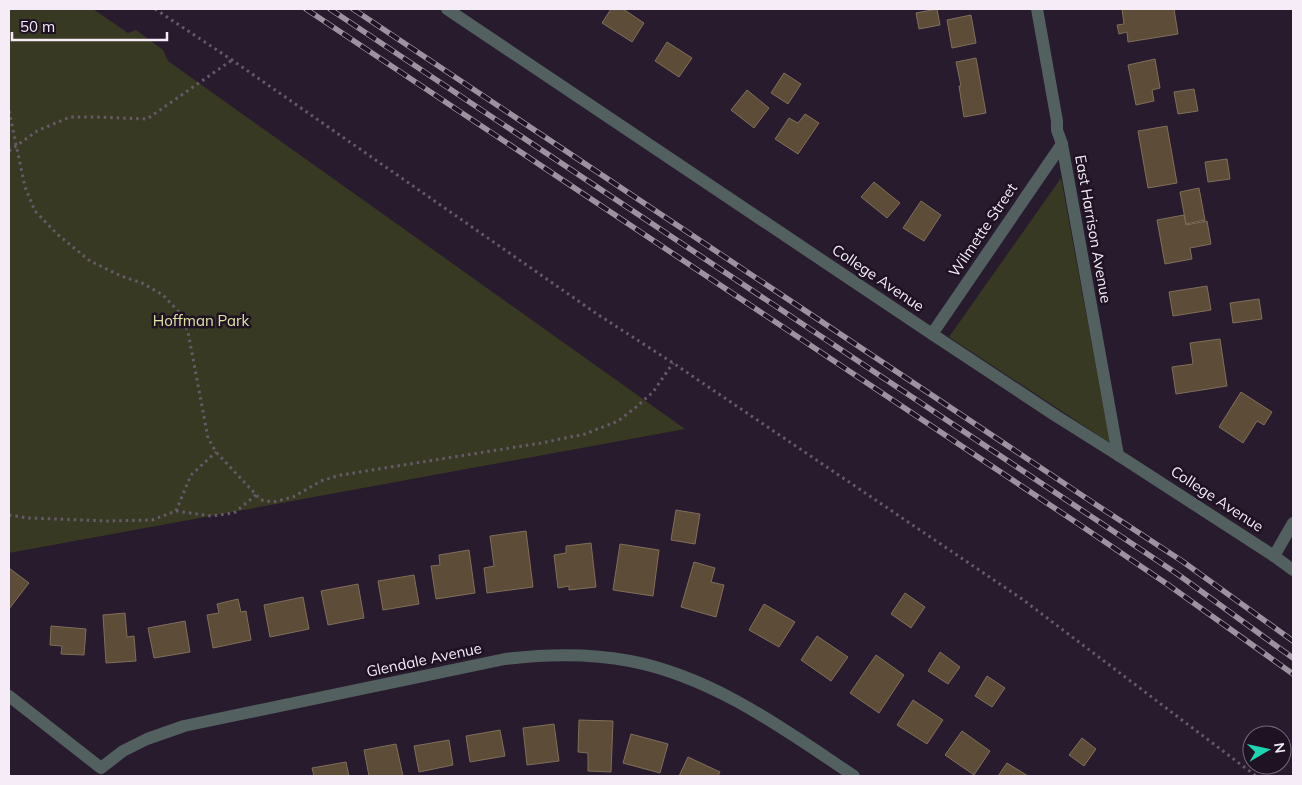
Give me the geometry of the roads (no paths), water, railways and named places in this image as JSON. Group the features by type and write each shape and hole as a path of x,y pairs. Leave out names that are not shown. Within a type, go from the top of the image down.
{"street":[{"name":"College Avenue","path":"447,9 932,334 1293,570"},
{"name":"East Harrison Avenue","path":"1036,9 1118,455"},
{"name":"Wilmette Street","path":"932,334 1062,144"},
{"path":"1274,556 1293,523"},
{"name":"Glendale Avenue","path":"9,696 99,772 123,751 147,739 184,726 505,659 563,654 597,656 630,661 662,669 721,693 762,716 854,776"}],"railway":[{"path":"306,9 1080,525 1167,584 1293,674"},
{"path":"330,9 1176,573 1293,658"},
{"path":"353,9 1182,561 1293,641"}],"park label":[{"name":"Hoffman Park","path":"201,321"}]}
